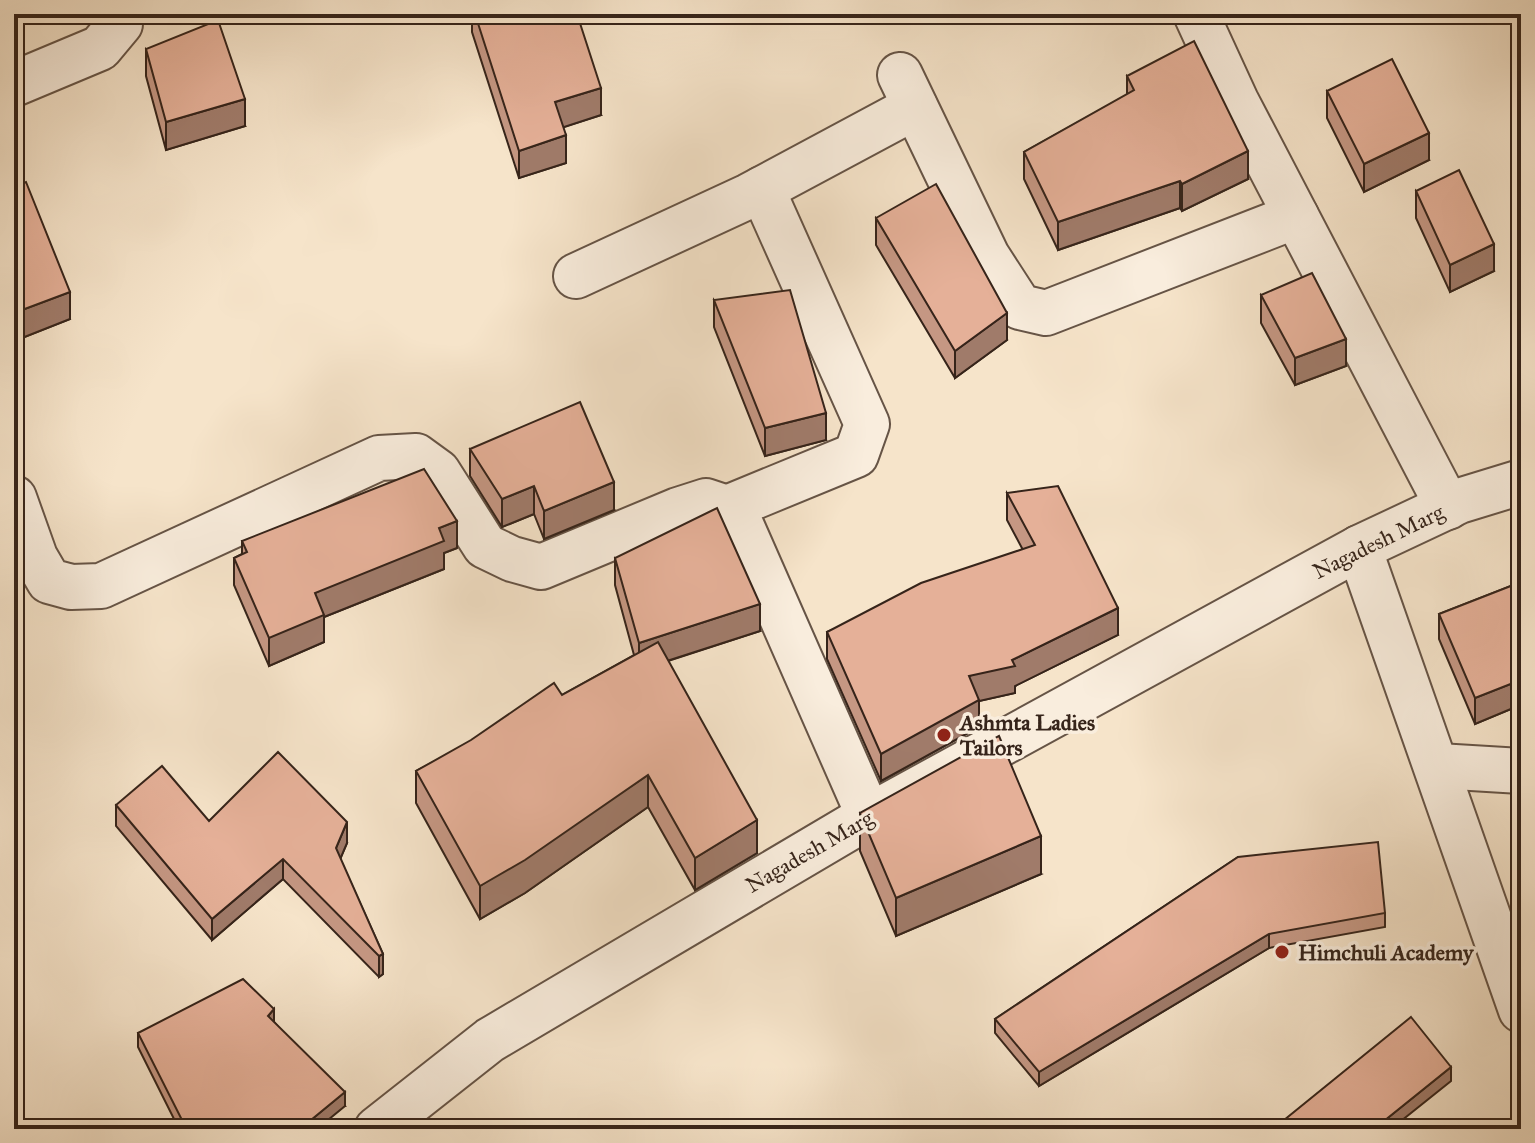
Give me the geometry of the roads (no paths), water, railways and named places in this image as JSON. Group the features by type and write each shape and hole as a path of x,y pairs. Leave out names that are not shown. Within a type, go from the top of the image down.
{"street":[{"path":"14,84 100,48 120,24 119,14"},
{"path":"1196,14 1236,101 1448,507"},
{"path":"576,276 762,189 908,91 987,256 1020,307 1046,313 1296,216"},
{"path":"727,508 856,455 867,424 762,189"},
{"path":"14,498 35,557 49,581 71,587 101,586 379,458 416,456 438,472 485,546 512,559 541,567 706,501 727,508 742,527 869,816"},
{"name":"Nagadesh Marg","path":"377,1129 490,1040 869,816 1359,548 1448,507 1521,482"},
{"path":"1359,548 1438,766 1521,1010"},
{"path":"1438,766 1521,771"}],"place":[{"name":"Ashmta Ladies Tailors","path":"944,735"},
{"name":"Himchuli Academy","path":"1282,952"}]}
